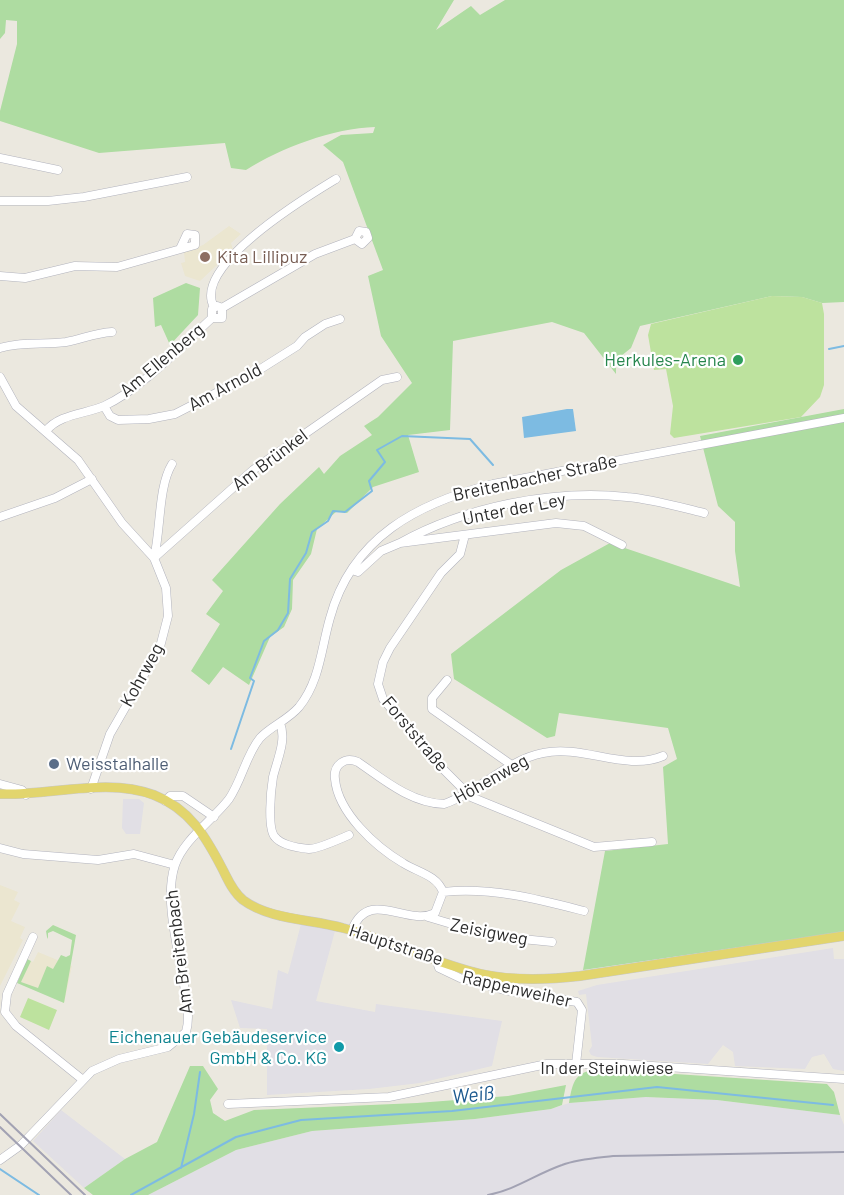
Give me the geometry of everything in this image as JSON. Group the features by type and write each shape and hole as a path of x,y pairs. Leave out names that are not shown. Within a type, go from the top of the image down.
{"main road":[{"name":"Hauptstraße","path":"0,794 26,795 91,789 124,789 146,793 165,801 202,830 229,883 243,900 268,912 352,930 480,973 510,979 548,980 844,936"}],"street":[{"path":"0,158 58,170"},
{"path":"0,201 48,201 84,197 187,177"},
{"name":"Am Ellenberg","path":"46,431 57,421 104,406 141,381 212,318 210,312 218,308 210,299 211,290 242,247 270,221 336,179"},
{"path":"218,308 315,254 355,239"},
{"path":"0,276 25,278 75,266 117,267 180,249"},
{"name":"Am Arnold","path":"104,406 110,416 118,420 148,419 175,414 251,375 297,346 305,337 325,324 340,319"},
{"path":"0,348 32,342 67,342 94,333 112,332"},
{"name":"Kohrweg","path":"0,377 2,390 16,406 78,460 122,523 154,558 166,588 169,606 166,630 151,666 110,734 91,789"},
{"name":"Am Brünkel","path":"154,558 253,470 382,380 397,377"},
{"name":"Breitenbacher Straße","path":"202,830 231,796 258,740 297,709 310,691 331,612 352,570 380,536 400,521 440,499 463,491 844,418"},
{"path":"154,558 161,527 165,476 172,464"},
{"path":"0,518 55,498 92,479"},
{"name":"Unter der Ley","path":"352,570 358,572 381,551 458,519 502,507 548,499 628,497 704,513"},
{"path":"400,543 536,524 574,524 593,529 622,545"},
{"name":"Forststraße","path":"465,535 460,554 441,573 390,648 383,662 378,684 383,699 466,793 594,847 652,842"},
{"path":"447,680 430,702 437,713 513,766"},
{"path":"280,723 283,732 273,778 271,811 272,833 275,838 283,843 311,849 349,835"},
{"name":"Höhenweg","path":"443,892 440,884 434,878 392,856 357,822 338,793 335,772 339,764 352,759 402,792 434,804 452,801 533,755 558,750 641,761 663,756"},
{"path":"0,784 22,790 26,795"},
{"path":"165,801 170,796 183,796 214,817"},
{"name":"Am Breitenbach","path":"0,1160 28,1138 83,1080 103,1065 168,1047 186,1032 188,1010 170,896 175,865 183,849 202,830"},
{"path":"0,848 23,854 98,860 134,854 175,865"},
{"path":"352,930 359,917 372,910 387,910 428,917 435,913 443,892 466,889 511,892 584,911"},
{"name":"Zeisigweg","path":"428,917 492,936 552,942"},
{"path":"33,936 7,994 5,1012 15,1026 83,1080"},
{"name":"Rappenweiher","path":"436,959 439,968 460,978 504,990 577,1002 582,1010 576,1064"},
{"name":"In der Steinwiese","path":"228,1104 389,1097 547,1064 623,1064 844,1079"}],"shaded area":[{"name":"Kita Lillipuz","path":"229,226 241,234 231,243 233,250 200,281 185,276 181,263 185,262 184,252 203,245"},
{"path":"123,799 139,799 144,803 140,834 126,834 122,828"},
{"path":"0,885 18,892 14,900 20,903 11,921 25,927 20,938 23,940 0,986"},
{"path":"301,924 335,931 316,1001 375,1012 376,1004 502,1021 492,1066 420,1083 369,1089 267,1095 267,1029 240,1028 231,1000 272,1009 278,970 288,974"},
{"path":"833,948 834,959 844,959 844,1071 833,1069 824,1054 812,1057 805,1069 735,1066 733,1052 723,1045 708,1064 597,1057 591,1055 589,1051 592,1046 586,994 579,995 578,991 597,985"},
{"path":"38,952 72,966 64,1003 21,982 27,967 31,961 33,962"},
{"path":"646,1097 717,1100 840,1115 844,1125 844,1195 148,1195 236,1150 312,1131 475,1119 551,1109 569,1103"},
{"path":"61,1110 125,1159 84,1188 33,1141"}],"green space":[{"path":"0,0 454,0 436,30 471,6 480,15 505,0 844,0 844,302 822,303 802,297 772,296 640,326 631,348 616,360 616,374 584,333 552,322 453,341 450,430 408,435 419,472 373,487 347,513 337,511 317,529 311,554 293,580 292,609 284,627 270,637 249,685 223,667 209,685 191,671 220,624 206,614 223,591 212,580 280,504 319,467 324,474 340,456 372,435 364,426 378,417 412,383 381,336 368,276 383,270 343,162 323,145 341,135 373,133 375,127 325,135 275,154 246,170 231,168 225,143 99,153 0,121 0,111 17,44 17,21 6,20 5,33 0,39"},
{"path":"186,283 200,288 198,315 170,345 161,325 155,327 153,298"},
{"name":"Herkules-Arena","path":"772,296 802,297 822,303 824,385 820,397 801,417 674,438 670,434 673,406 666,369 654,370 648,335 651,324"},
{"path":"844,409 844,932 583,970 605,851 668,844 663,767 677,759 668,728 559,713 555,736 547,738 454,679 451,654 561,570 610,543 740,587 735,551 735,522 718,506 700,436"},
{"path":"53,925 76,935 64,1003 17,983 27,959 31,961 21,982 38,988 47,966 53,969 61,955 66,957 70,955 72,940 53,931 48,933 48,939 46,931"},
{"path":"28,998 57,1010 49,1030 20,1017"},
{"path":"190,1066 203,1066 218,1089 210,1100 213,1113 225,1121 254,1110 417,1103 508,1096 566,1085 562,1105 551,1109 475,1119 312,1131 236,1150 148,1195 93,1195 84,1188 125,1159 157,1142"},
{"path":"599,1069 827,1084 834,1092 840,1115 717,1100 646,1097 569,1103 576,1079 585,1072"}],"water":[{"path":"573,409 576,431 524,438 522,417"}],"waterway":[{"path":"829,349 844,346"},
{"path":"231,749 254,681 250,678 264,641 278,630 288,613 290,579 306,553 312,532 328,521 333,511 345,512 372,491 369,481 385,462 377,450 402,436 470,439 493,465"},
{"path":"181,1168 194,1114 200,1072"},
{"name":"Weiß","path":"131,1195 236,1137 301,1120 452,1111 657,1087 833,1105"},
{"name":"Weiß","path":"0,1169 39,1195"}],"railway":[{"path":"0,1114 85,1195"},
{"path":"0,1127 71,1195"},
{"path":"488,1195 498,1193 562,1165 594,1158 844,1152"}],"place":[{"name":"Kita Lillipuz","path":"205,257"},
{"name":"Herkules-Arena","path":"738,360"},
{"name":"Weisstalhalle","path":"54,764"},
{"name":"Eichenauer Gebäudeservice GmbH & Co. KG","path":"339,1047"}]}
